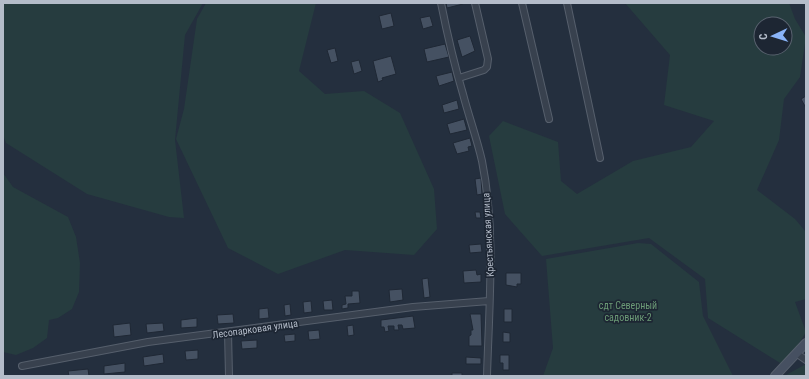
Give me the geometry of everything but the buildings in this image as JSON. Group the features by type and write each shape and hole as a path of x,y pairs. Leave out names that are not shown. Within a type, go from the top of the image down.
{"main road":[{"path":"775,376 806,343"}],"street":[{"name":"Крестьянская улица","path":"441,3 459,78 482,161 487,194 490,226 487,376"},
{"path":"459,78 484,70 487,67 488,59 475,3"},
{"path":"522,3 550,119"},
{"path":"567,3 600,158"},
{"name":"Лесопарковая улица","path":"22,366 148,342 414,307 489,301"},
{"path":"228,332 229,376"},
{"path":"796,353 806,360"}],"green space":[{"path":"4,3 203,3 185,35 175,140 184,218 169,217 87,194 6,143 3,135"},
{"path":"206,3 316,3 299,71 325,94 364,91 400,113 434,189 437,229 414,255 345,250 278,274 228,248 176,139 184,109 197,19"},
{"path":"625,3 789,3 795,19 806,37 800,77 784,99 779,140 757,190 795,219 806,232 806,299 795,302 806,332 785,366 708,318 705,279 649,238 542,256 505,214 489,136 503,121 558,142 561,181 577,194 633,161 691,147 714,121 664,105 670,55"},
{"path":"3,173 13,187 68,217 76,237 80,263 79,292 72,309 58,318 49,320 47,338 33,348 16,355 3,352"},
{"name":"сдт Северный садовник-2","path":"638,243 651,244 699,282 703,316 733,376 543,376 553,348 546,259"},
{"path":"806,364 806,376 785,376 786,375"}]}
